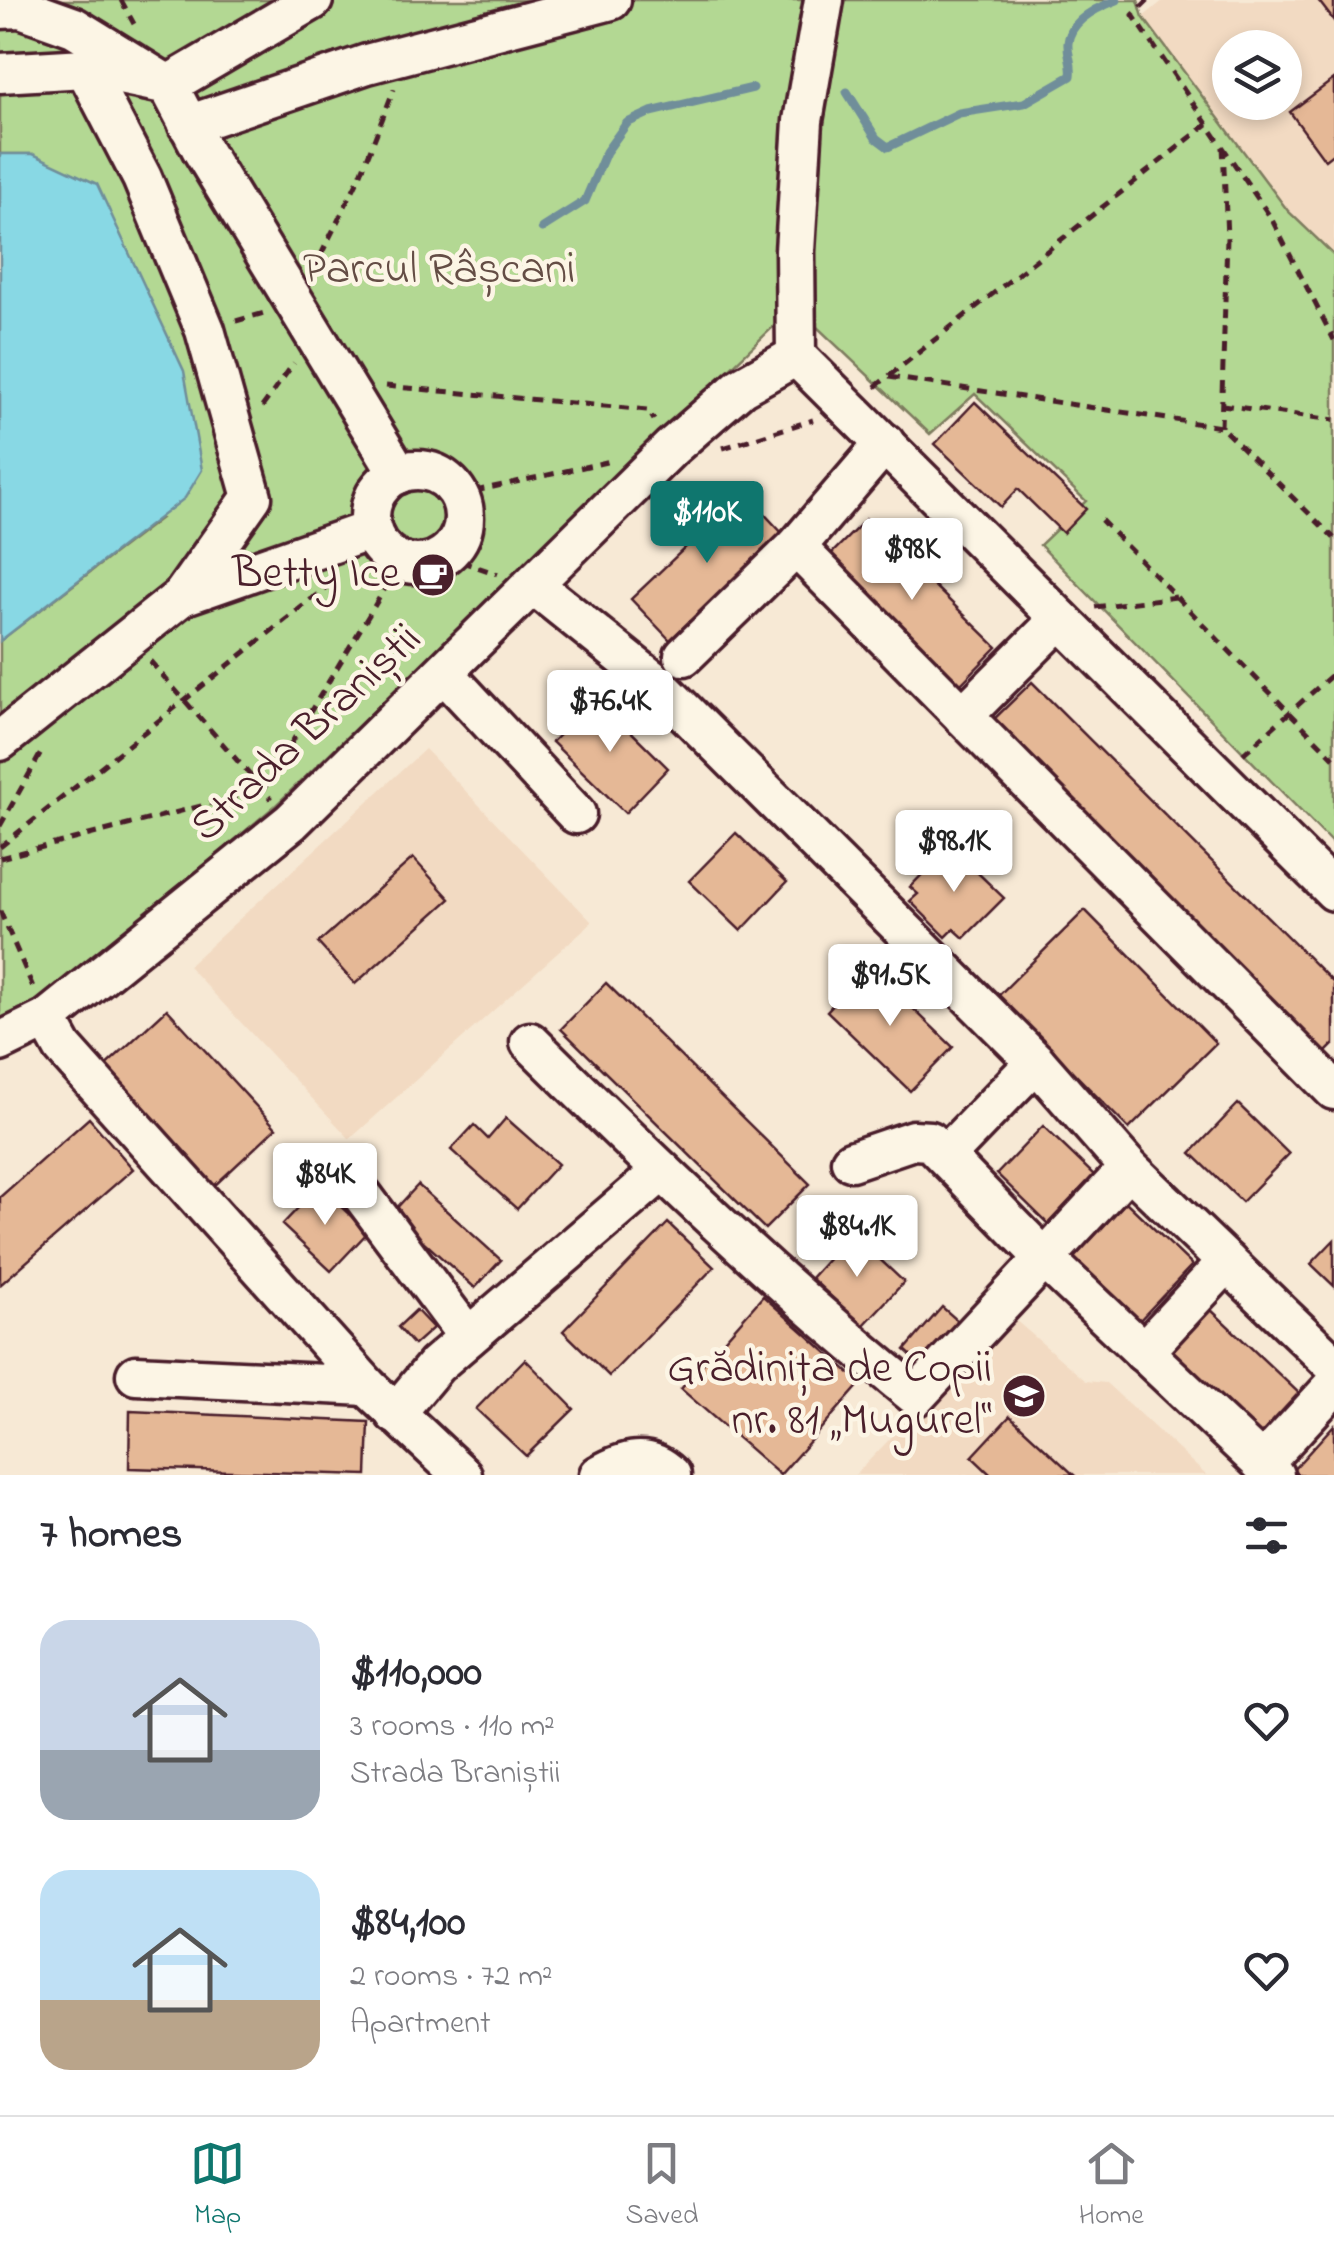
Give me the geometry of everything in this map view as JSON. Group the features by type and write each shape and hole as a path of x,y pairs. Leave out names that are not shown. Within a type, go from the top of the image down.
{"street":[{"path":"0,73 86,68 168,85 313,0"},
{"path":"188,125 410,53 611,0"},
{"path":"824,0 803,121 795,251 796,356 1070,614 1334,891"},
{"path":"0,9 20,8 74,27 168,85 188,125 399,474"},
{"path":"0,740 182,596 252,497 204,330 142,178 86,68"},
{"name":"Strada Braniștii","path":"0,1042 47,1019 291,822 671,448 741,387 796,356"},
{"path":"684,656 796,547 885,443"},
{"path":"182,596 385,547 431,562 444,556 460,534 464,520 458,494 450,484 426,471 399,474 378,490 372,503 385,547"},
{"path":"796,547 1334,1090"},
{"path":"535,586 656,683 1036,1062 1129,1168 1334,1365"},
{"path":"963,716 1070,614"},
{"path":"444,673 576,814"},
{"path":"47,1019 63,1048 395,1414 429,1460 462,1475"},
{"path":"530,1042 662,1172 828,1324 916,1396 1129,1168"},
{"path":"946,1155 1036,1062"},
{"path":"851,1161 913,1140 930,1141 1044,1258 1268,1469 1334,1386"},
{"path":"395,1414 424,1378 468,1338 662,1172"},
{"path":"362,1195 468,1338"},
{"path":"1144,1352 1227,1262"},
{"path":"136,1375 367,1386"},
{"path":"599,1475 644,1459 656,1461 671,1475"}],"path":[{"path":"1148,0 1134,15 1272,218 1334,340"},
{"path":"236,441 306,320 410,53"},
{"path":"1210,122 889,377 1221,427 1334,538"},
{"path":"1221,427 1226,238 1223,142"},
{"path":"204,330 306,320"},
{"path":"344,382 648,410 671,448 699,455 848,406"},
{"path":"1222,405 1334,420"},
{"path":"458,494 613,460"},
{"path":"1101,520 1334,758"},
{"path":"0,847 348,570 385,547"},
{"path":"0,858 264,790 385,547"},
{"path":"444,556 535,586"},
{"path":"1070,614 1176,597"},
{"path":"129,638 276,805"},
{"path":"1234,762 1334,673"},
{"path":"0,911 47,1019"}],"shaded area":[{"path":"1164,0 1334,0 1334,255 1288,211 1220,120 1302,120 1302,30 1212,30 1212,109 1143,17"},
{"path":"425,749 592,922 350,1139 188,966"},
{"name":"Grădinița de Copii nr. 81 „Mugurel“","path":"1014,1319 1086,1381 1106,1383 1206,1475 855,1475 1001,1324"}],"green space":[{"name":"Parcul Râșcani","path":"0,0 1138,0 1143,17 1212,109 1212,120 1220,120 1288,211 1334,255 1334,845 1040,545 1086,501 975,394 930,434 815,325 774,326 276,805 52,994 0,1024 0,641 161,518 33,154 0,154"}],"water":[{"path":"0,154 33,154 97,184 184,371 202,470 185,498 0,641"}],"building":[{"path":"1318,0 1334,0 1334,21"},
{"path":"1334,79 1334,153 1325,160 1296,120 1302,120 1302,103"},
{"path":"975,402 1086,509 1063,533 1018,489 1001,507 935,444"},
{"path":"744,492 783,534 670,640 631,599"},
{"path":"866,519 997,647 958,687 827,558"},
{"path":"1032,682 1334,983 1334,1044 1324,1054 991,722"},
{"path":"596,697 668,768 625,813 552,742"},
{"path":"736,833 787,882 741,931 689,881"},
{"path":"950,846 1004,898 964,938 954,929 946,937 910,901 918,894 910,887"},
{"path":"413,858 450,899 355,984 318,943"},
{"path":"1085,910 1216,1043 1129,1129 998,996"},
{"path":"869,966 953,1047 910,1091 827,1011"},
{"path":"606,983 810,1184 765,1229 561,1029"},
{"path":"167,1009 276,1128 211,1189 102,1069"},
{"path":"1238,1104 1289,1154 1242,1202 1191,1153"},
{"path":"89,1118 133,1169 0,1285 0,1197"},
{"path":"506,1118 558,1164 517,1209 451,1150 474,1125 488,1139"},
{"path":"1043,1126 1094,1175 1048,1224 997,1174"},
{"path":"418,1185 501,1260 475,1288 392,1213"},
{"path":"319,1186 368,1232 331,1271 282,1225"},
{"path":"1126,1202 1192,1265 1137,1323 1071,1261"},
{"path":"668,1223 714,1267 609,1376 563,1331"},
{"path":"852,1233 904,1282 863,1326 811,1278"},
{"path":"1334,1240 1334,1286 1311,1264"},
{"path":"763,1296 861,1383 780,1475 681,1389"},
{"path":"942,1307 965,1327 927,1370 905,1350"},
{"path":"1209,1308 1302,1396 1262,1437 1170,1349"},
{"path":"416,1310 433,1328 414,1345 398,1327"},
{"path":"525,1359 574,1409 526,1456 476,1409"},
{"path":"130,1411 369,1422 367,1475 129,1468"},
{"path":"1010,1416 1074,1475 991,1475 972,1457"},
{"path":"1334,1425 1334,1475 1298,1475 1293,1470"}],"waterway":[{"path":"847,92 876,138 888,147 959,113 1024,103 1071,76 1068,43 1074,28 1094,11 1117,0"},
{"path":"542,228 585,201 606,152 627,123 651,112 753,88"}],"place":[{"name":"Betty Ice","path":"433,575"},
{"name":"Grădinița de Copii nr. 81 „Mugurel“","path":"1024,1396"}]}
